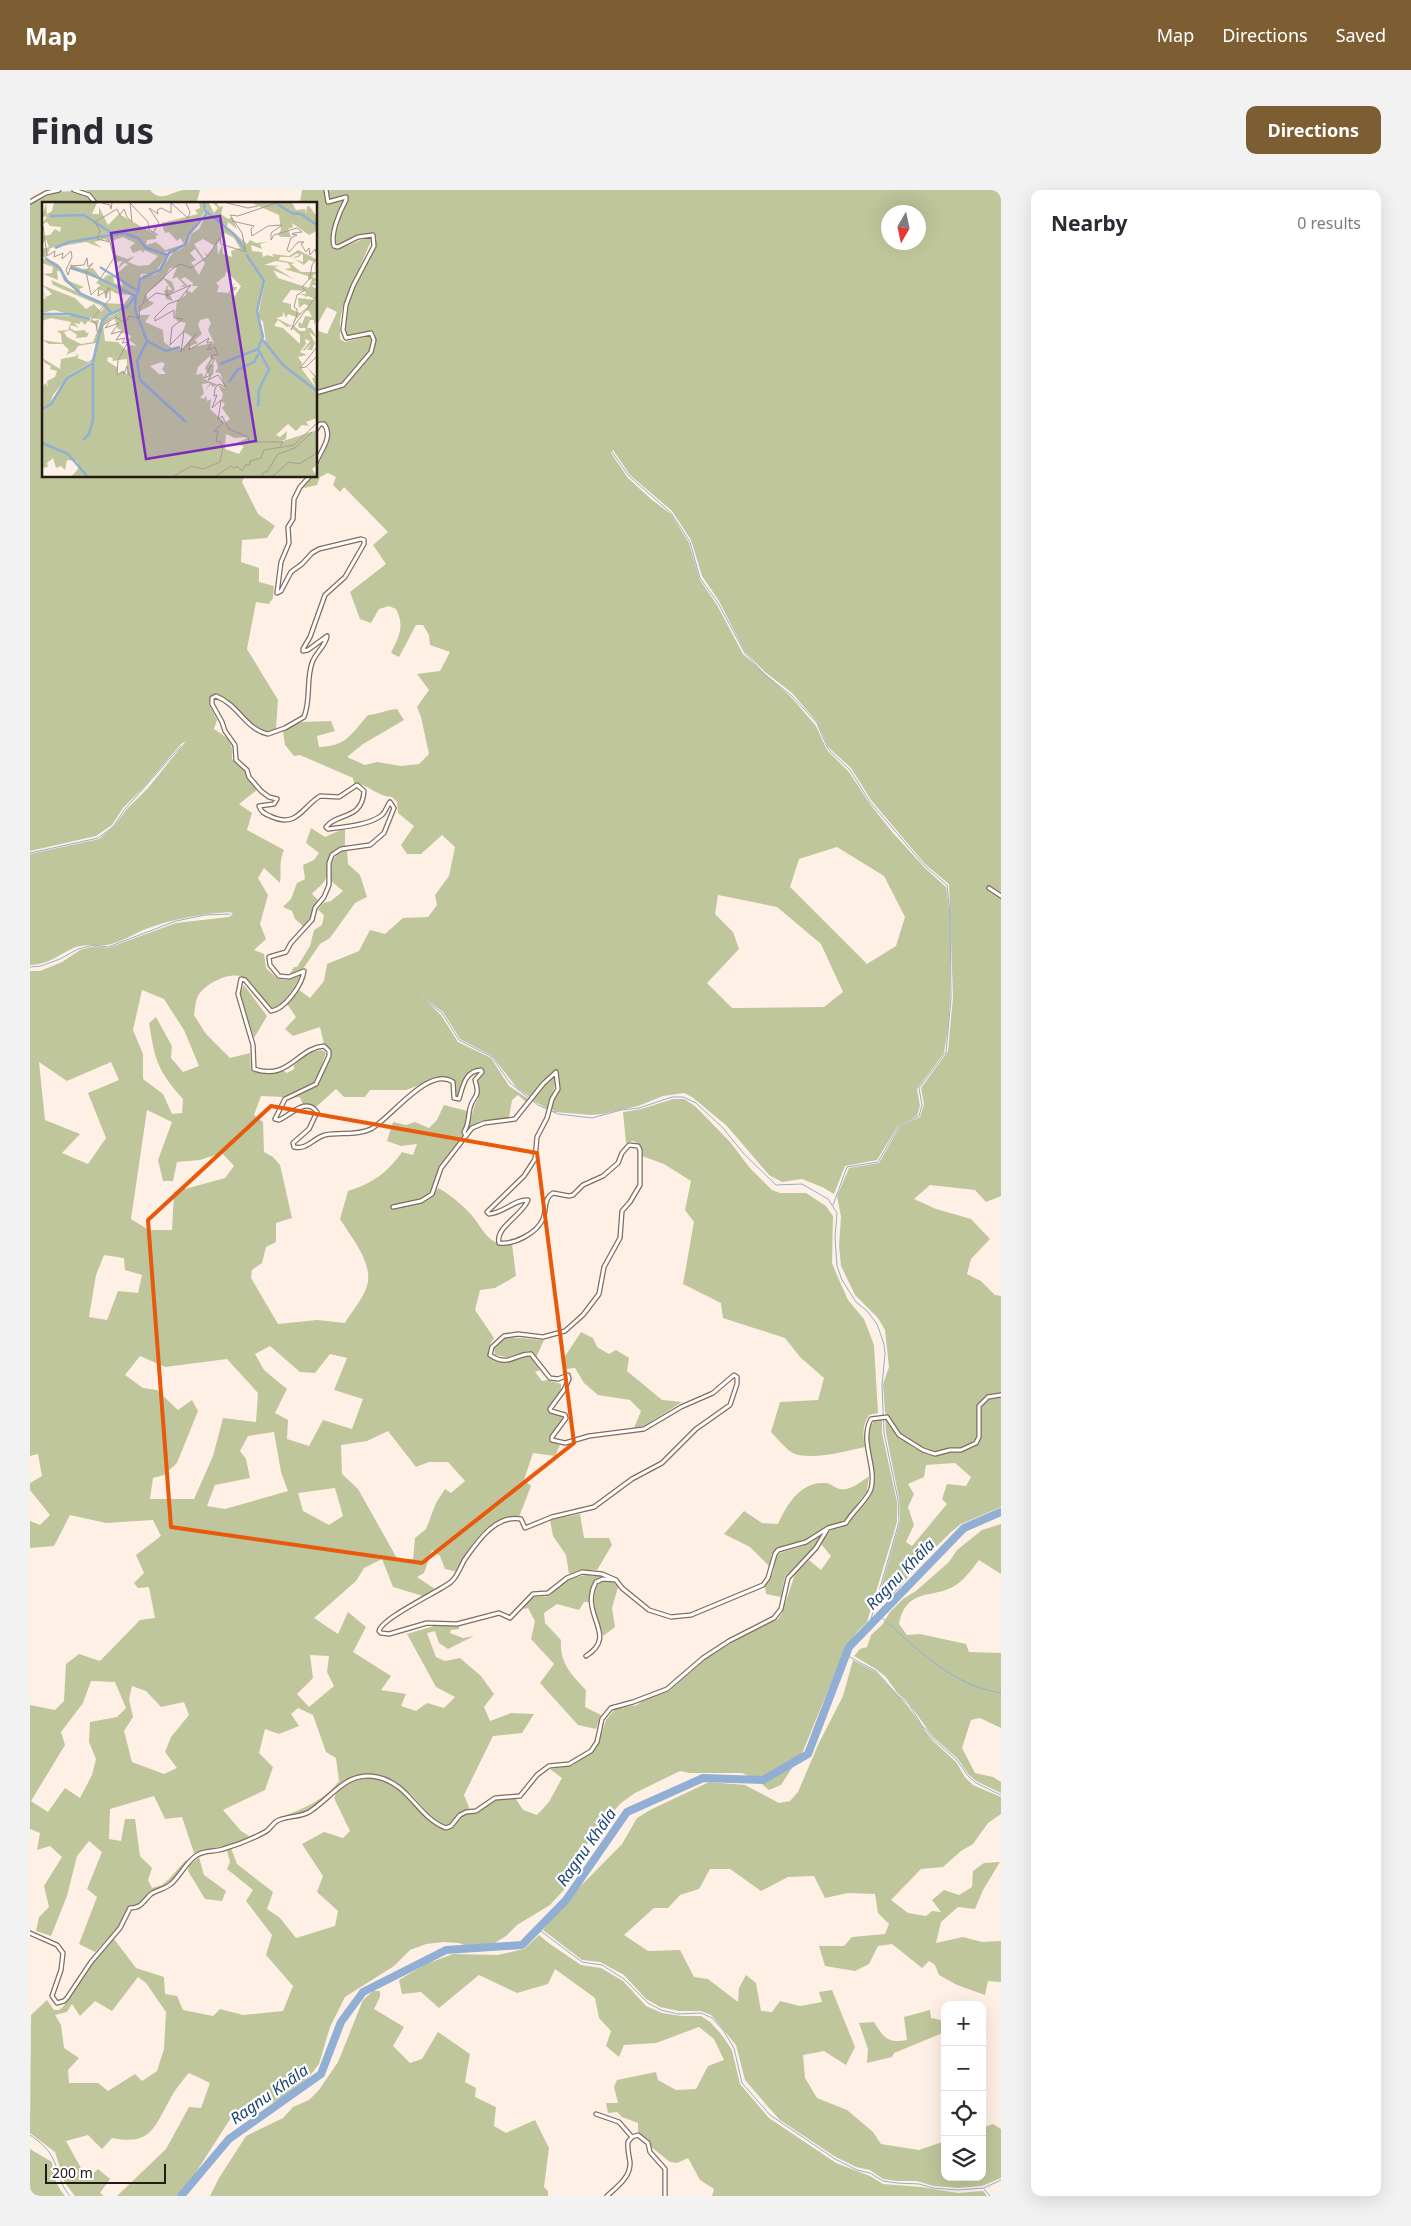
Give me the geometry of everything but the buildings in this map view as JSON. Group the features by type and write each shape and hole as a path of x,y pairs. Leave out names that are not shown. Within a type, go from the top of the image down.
{"street":[{"path":"30,202 46,193 59,190"},
{"path":"74,190 89,195 94,202"},
{"path":"318,392 343,385 371,352 374,340 371,333 346,338 343,330 350,293 371,251 374,240 373,235 366,235 338,247 334,246 334,235 346,197 328,202 326,190"},
{"path":"318,427 320,424 324,424 328,432 326,445 318,459"},
{"path":"308,478 300,487 294,499 293,519 288,527 289,543 281,562 277,593 281,591 291,572 319,549 361,539 364,544 345,577 325,595 310,637 303,649 303,651 308,650 327,636 326,641 312,661 306,712 299,721 268,734 251,726 234,706 224,699 216,696 212,698 212,704 225,731 235,745 236,760 247,770 249,777 261,791 277,800 274,804 259,806 265,814 280,820 292,819 301,815 320,796 340,797 357,786 364,791 357,809 348,816 328,823 326,827 328,829 374,820 385,812 390,802 394,808 384,833 370,845 341,849 332,855 329,863 327,891 321,903 315,908 312,920 291,943 286,952 269,957 270,965 279,976 290,977 304,971 297,987 286,1002 279,1008 270,1011 245,980 241,979 238,994 253,1046 254,1069 275,1070 289,1066 314,1047 324,1046 329,1051 329,1056 316,1084 285,1099 276,1115 275,1119 279,1120 297,1109 310,1106 315,1108 317,1112 309,1129 293,1143 294,1147 298,1148 305,1147 324,1135 346,1135 373,1128 424,1085 436,1079 453,1082 454,1098 459,1099 467,1076 481,1070 482,1072 475,1080 477,1097 472,1104 470,1118 464,1132 466,1136"},
{"path":"989,888 1001,896"},
{"path":"392,1207 421,1201 432,1194 442,1168 472,1128 484,1123 515,1119 542,1084 556,1072 558,1089 552,1100 547,1118 537,1137 535,1159 524,1176 487,1212 495,1214 507,1209 518,1201 528,1200 498,1237 499,1243 519,1240 542,1221 546,1200 550,1195 553,1193 573,1195 583,1185 603,1176 613,1168 629,1144 638,1146 640,1150 640,1185 622,1211 620,1238 604,1267 599,1294 583,1315 565,1331 543,1337 518,1334 504,1336 490,1352 494,1358 510,1360 531,1354 550,1378 558,1379 568,1375 569,1379 564,1390 550,1409 551,1412 565,1415 566,1418 552,1440 565,1443 589,1436 637,1431 651,1426 681,1407 713,1393 734,1375 737,1377 737,1384 730,1405 696,1429 662,1463 632,1479 601,1504 589,1509 552,1517 525,1528 521,1520 516,1518 498,1524 482,1537 453,1580 397,1614 381,1626 379,1631 381,1633 389,1634 427,1623 457,1624 499,1613 510,1618 533,1594 548,1593 567,1578 582,1572 602,1574 616,1580 622,1588 649,1610 657,1614 671,1617 691,1615 763,1585 768,1578 778,1550 806,1542 828,1528 846,1523 850,1515 870,1492 871,1475 866,1436 871,1419 887,1417 900,1435 929,1453 961,1450 973,1446 979,1438 979,1406 988,1396 1001,1395"},
{"path":"30,1933 57,1945 63,1953 61,1970 52,1996 56,2003 61,2002 67,1998 91,1962 120,1928 130,1908 140,1906 152,1894 167,1887 197,1855 247,1840 268,1830 278,1820 308,1812 332,1795 341,1784 350,1779 366,1776 378,1777 401,1788 430,1819 446,1828 451,1826 460,1815 476,1811 495,1798 520,1796 537,1775 549,1766 569,1764 591,1751 597,1742 602,1719 611,1708 667,1689 703,1658 729,1641 774,1618 781,1609 788,1578 816,1548 828,1528"},
{"path":"586,1656 594,1651 600,1640 601,1633 591,1608 593,1588 596,1582 603,1579 616,1580"},
{"path":"596,2114 619,2122 632,2137"},
{"path":"607,2196 622,2182 629,2169 627,2147 632,2137 638,2135 648,2143 650,2152 665,2169 665,2196"}],"highlighted area":[{"path":"271,1106 537,1153 574,1443 422,1563 171,1527 148,1220"}],"green space":[{"path":"85,190 150,190 158,196 166,196 183,190 200,190 197,202 98,202 92,194"},
{"path":"302,190 324,190 327,204 344,199 332,236 331,247 340,248 370,238 371,241 343,306 340,320 340,339 345,342 369,336 371,339 369,351 343,382 318,390 318,331 327,334 337,312 327,307 318,323 318,202 300,202"},
{"path":"327,190 1001,190 1001,893 989,885 987,889 1001,899 1001,1196 986,1202 975,1190 930,1185 914,1199 936,1209 971,1219 990,1239 971,1259 967,1274 981,1281 995,1295 1001,1296 1001,1393 984,1398 980,1403 977,1415 977,1438 964,1448 949,1448 935,1452 928,1451 898,1432 885,1412 883,1384 889,1367 885,1330 878,1318 855,1295 841,1266 839,1245 841,1217 837,1196 849,1168 879,1163 900,1126 920,1117 924,1104 921,1088 948,1051 953,997 949,884 925,864 871,800 851,768 828,747 817,722 792,693 765,672 745,652 719,601 702,576 691,540 672,511 630,475 613,450 611,453 628,478 671,514 689,543 700,580 717,605 743,654 792,698 816,726 827,750 849,772 870,804 893,833 925,868 946,887 950,916 950,1001 948,1028 944,1053 917,1089 920,1106 917,1116 898,1126 877,1160 845,1166 834,1194 802,1179 782,1182 769,1175 727,1126 692,1097 684,1093 663,1096 638,1106 603,1114 554,1112 551,1108 559,1084 558,1075 555,1070 541,1082 530,1097 517,1088 492,1056 460,1039 443,1012 421,996 441,1015 458,1042 491,1058 509,1086 530,1100 527,1103 518,1095 512,1100 509,1118 480,1121 467,1133 465,1131 478,1099 476,1080 483,1072 480,1068 467,1075 456,1098 453,1081 439,1078 406,1090 370,1090 365,1097 344,1097 336,1089 316,1107 303,1105 300,1097 291,1098 291,1096 308,1091 315,1085 331,1056 330,1050 324,1044 320,1027 293,1036 285,1029 296,1017 287,1004 299,990 310,998 324,981 327,964 359,951 370,930 385,934 403,918 428,917 437,905 435,895 449,876 455,847 442,835 421,854 407,854 401,845 414,826 398,813 397,802 392,797 382,795 354,783 353,778 300,755 294,756 285,745 283,731 300,722 331,721 335,731 317,736 319,747 328,746 348,738 368,715 397,709 404,720 363,744 347,757 365,765 377,762 401,766 419,764 429,754 417,707 429,690 417,674 440,671 450,652 430,645 429,635 423,625 416,625 399,657 391,653 400,631 399,615 396,609 389,606 379,609 371,623 360,619 350,592 386,564 373,545 388,532 344,487 340,492 333,485 336,477 328,473 320,477 317,485 300,489 309,478 318,478 318,466 328,441 328,428 323,422 318,426 318,394 339,389 350,380 372,352 376,339 374,333 369,331 351,337 347,336 345,325 345,314 352,289 375,244 375,237 372,233 357,237 338,246 334,242 346,196 329,201","holes":["837,847 884,876 905,917 896,946 867,964 790,887 799,859","718,895 777,907 821,944 843,992 824,1007 732,1008 707,983 739,949 733,932 715,914"]},
{"path":"74,191 85,195 92,202 42,202 42,478 244,478 242,482 258,514 275,526 267,538 242,540 241,562 259,568 259,582 274,586 273,598 269,604 256,602 247,649 278,700 276,729 272,732 257,726 232,703 215,694 211,697 209,704 217,720 214,729 229,741 232,748 232,759 245,770 247,778 257,790 239,804 252,813 247,830 284,850 280,883 264,868 258,878 268,895 260,924 266,939 254,950 264,954 266,968 278,979 288,980 302,974 285,1000 270,1008 248,980 242,977 228,976 213,982 202,991 198,996 194,1015 206,1034 230,1058 250,1053 251,1069 269,1073 284,1071 287,1073 294,1069 294,1065 310,1052 322,1050 326,1053 317,1079 314,1082 284,1097 261,1096 254,1115 263,1122 264,1152 273,1157 280,1165 292,1218 276,1223 276,1242 266,1247 262,1263 252,1270 251,1278 278,1324 317,1320 345,1323 363,1296 368,1278 367,1269 360,1251 340,1219 348,1191 379,1176 391,1166 402,1152 413,1155 417,1144 401,1146 387,1141 393,1122 406,1125 415,1122 429,1128 437,1120 444,1105 467,1111 468,1119 462,1132 463,1137 443,1163 428,1196 391,1207 392,1209 423,1201 434,1194 438,1188 452,1197 466,1210 489,1238 499,1243 512,1244 516,1276 495,1288 480,1290 475,1310 494,1338 490,1344 488,1354 498,1361 508,1361 530,1356 540,1370 535,1372 542,1381 547,1380 561,1384 561,1391 549,1409 550,1413 564,1417 550,1440 560,1445 555,1456 533,1453 524,1480 531,1486 519,1517 508,1518 489,1527 474,1543 457,1572 445,1569 440,1556 432,1550 424,1573 417,1577 435,1589 423,1596 393,1587 382,1559 364,1568 356,1581 314,1618 338,1634 348,1612 366,1627 353,1652 391,1676 381,1690 406,1694 401,1706 416,1711 427,1703 444,1708 455,1697 436,1687 407,1634 437,1625 459,1626 459,1629 451,1630 450,1633 463,1638 474,1636 448,1649 439,1643 435,1631 427,1633 436,1657 445,1661 460,1658 481,1676 494,1694 484,1707 490,1721 511,1713 534,1714 522,1733 493,1736 464,1795 470,1810 460,1812 451,1824 447,1826 437,1823 412,1795 395,1783 378,1775 367,1774 349,1778 340,1783 330,1795 307,1811 274,1820 318,1800 339,1781 336,1758 326,1752 313,1715 298,1708 291,1714 299,1726 279,1734 265,1729 259,1753 273,1767 265,1790 223,1810 241,1831 249,1836 229,1844 194,1853 182,1817 165,1819 154,1796 110,1809 109,1839 121,1841 125,1819 135,1819 140,1856 152,1868 148,1880 152,1888 162,1885 186,1860 188,1862 177,1875 154,1895 145,1901 129,1906 118,1927 95,1952 79,1944 97,1897 87,1889 102,1852 89,1841 77,1856 67,1896 51,1936 36,1931 39,1917 49,1907 44,1886 62,1857 50,1846 37,1850 40,1833 30,1829 30,1705 55,1710 64,1701 66,1664 79,1654 100,1661 140,1620 155,1618 149,1587 138,1588 134,1583 144,1573 136,1555 161,1536 153,1520 106,1523 70,1515 54,1546 30,1548 30,1521 40,1525 50,1515 30,1490 30,1483 42,1476 38,1454 30,1456 30,971 40,971 62,962 80,950 95,946 108,948 176,923 229,917 233,914 230,912 219,913 175,920 143,930 112,944 76,947 44,963 30,965 30,854 99,839 115,825 127,809 148,788 186,741 181,744 123,808 112,825 96,836 30,851 30,204 56,192","holes":["142,990 164,999 184,1030 199,1066 183,1072 171,1058 172,1046 156,1017 149,1023 158,1064 183,1099 182,1113 172,1114 163,1094 143,1079 143,1054 133,1030","39,1062 67,1081 111,1062 119,1080 88,1093 106,1138 88,1164 62,1153 80,1134 45,1120","147,1110 172,1122 158,1160 163,1181 173,1181 177,1162 200,1160 222,1153 234,1166 225,1178 174,1192 172,1230 149,1230 131,1219","104,1255 124,1258 125,1270 142,1275 138,1293 118,1291 107,1320 89,1317 96,1275","270,1346 300,1372 315,1373 330,1354 347,1358 334,1390 363,1399 352,1429 323,1420 309,1446 287,1439 288,1420 275,1413 287,1389 264,1370 255,1354","140,1356 165,1367 227,1359 258,1393 256,1422 223,1418 213,1456 194,1499 150,1499 153,1478 164,1475 177,1463 198,1411 192,1400 178,1410 157,1390 143,1388 125,1375","388,1431 416,1467 429,1462 448,1462 465,1481 451,1493 445,1489 436,1503 426,1529 415,1538 413,1559 399,1562 358,1489 342,1474 341,1445 367,1441","274,1432 281,1472 288,1491 225,1509 207,1506 215,1485 250,1478 246,1459 240,1451 248,1436","335,1488 343,1516 329,1525 303,1511 298,1493","310,1655 329,1656 327,1672 334,1686 309,1707 297,1694 313,1678","91,1681 115,1682 126,1708 117,1717 90,1722 89,1742 96,1759 92,1775 80,1798 65,1788 48,1812 31,1801 65,1745 61,1732 83,1703","132,1686 146,1691 161,1707 184,1702 189,1715 171,1737 165,1752 177,1768 164,1774 132,1762 124,1731 133,1717 129,1699"]},
{"path":"311,828 325,837 345,828 345,847 338,849 330,855 325,880 312,894 320,902 304,927 295,919 292,911 283,907 291,899 297,883 305,879 303,865 314,860 319,853 306,843"},
{"path":"347,849 348,864 360,875 367,897 355,903 330,938 320,944 303,969 289,975 294,967 297,967 310,946 314,930 322,925 324,915 318,910 323,903 331,901 343,891 331,881 331,870 335,858"},
{"path":"244,985 267,1016 254,1038 241,998 240,992"},
{"path":"555,1074 556,1079 548,1109 532,1100 544,1084"},
{"path":"673,1099 684,1099 695,1106 731,1143 749,1167 772,1190 780,1193 806,1193 826,1206 833,1216 832,1263 848,1300 864,1319 874,1345 878,1413 869,1415 865,1423 865,1447 817,1456 798,1455 788,1450 771,1432 780,1402 818,1400 824,1378 800,1357 785,1338 723,1318 721,1303 683,1284 694,1222 685,1210 691,1181 664,1164 642,1156 638,1143 633,1141 626,1143 623,1112 641,1109"},
{"path":"581,1332 593,1338 597,1347 609,1354 616,1350 629,1358 627,1371 662,1400 682,1402 644,1426 634,1428 641,1411 630,1400 598,1395 584,1383 575,1368 566,1369 562,1361"},
{"path":"507,1337 544,1340 536,1358 528,1351 512,1358 495,1355 494,1348 501,1340"},
{"path":"1001,1396 1001,1507 961,1524 918,1565 890,1599 876,1605 900,1521 899,1499 886,1433 885,1418 888,1419 899,1436 914,1448 929,1455 964,1451 978,1444 981,1438 980,1407 990,1398","holes":["955,1463 971,1477 966,1486 947,1484 942,1499 947,1504 912,1546 906,1542 914,1525 908,1507 914,1494 908,1484 924,1477 926,1465"]},
{"path":"882,1419 882,1433 897,1502 897,1522 867,1622 857,1632 843,1654 803,1751 781,1785 769,1790 757,1780 742,1773 690,1773 680,1771 635,1793 621,1803 606,1820 598,1835 587,1844 581,1854 579,1865 571,1882 550,1905 517,1925 506,1936 493,1944 473,1948 459,1943 444,1942 426,1944 410,1950 394,1966 345,1997 330,2027 319,2064 308,2078 280,2099 259,2108 243,2108 234,2113 191,2180 176,2196 117,2196 166,2149 189,2107 201,2108 210,2083 189,2073 173,2094 154,2128 142,2137 124,2140 112,2138 102,2149 88,2135 66,2141 87,2179 98,2169 110,2179 100,2193 104,2196 75,2196 65,2183 55,2152 30,2133 31,2015 47,2000 54,2010 59,2010 63,2007 94,1961 114,1939 136,1968 164,1977 165,1994 177,1996 183,2010 213,2016 220,2009 243,2015 283,2011 293,1986 266,1955 272,1935 246,1901 253,1890 227,1869 230,1862 227,1851 231,1848 237,1864 273,1892 267,1909 280,1918 296,1938 335,1926 338,1911 317,1892 323,1876 302,1844 324,1832 343,1838 350,1831 334,1798 339,1789 353,1780 369,1777 393,1785 407,1795 430,1820 443,1829 453,1827 464,1814 478,1812 501,1799 516,1799 523,1810 537,1815 549,1802 562,1778 550,1769 571,1766 592,1753 599,1741 606,1720 615,1709 637,1705 643,1700 669,1691 707,1658 738,1639 778,1619 782,1613 795,1574 809,1560 821,1570 831,1556 821,1544 825,1537 831,1531 848,1523 873,1489 874,1471 868,1437 874,1421","holes":["138,1977 146,1983 166,2012 164,2049 157,2071 142,2081 135,2074 108,2091 98,2083 69,2083 68,2070 79,2058 64,2048 61,2025 55,2015 67,2012 72,2004 80,2016 95,2001 112,2011"]},
{"path":"869,1476 867,1491 844,1522 826,1527 808,1539 779,1547 771,1555 770,1567 750,1547 724,1534 744,1511 762,1523 778,1524 790,1502 809,1486 816,1483 825,1483 840,1489 848,1489"},
{"path":"580,1514 584,1538 609,1538 612,1545 597,1570 581,1570 569,1574 566,1555 553,1536 550,1520"},
{"path":"1001,1524 1001,1574 979,1560 956,1585 914,1599 903,1612 899,1624 907,1635 920,1634 966,1644 969,1652 1001,1653 1001,1728 980,1718 971,1720 962,1748 975,1773 993,1777 1001,1782 1001,1793 976,1781 968,1774 958,1759 933,1737 908,1702 898,1694 886,1677 854,1656 860,1649 867,1647 871,1635 882,1625 890,1612 903,1599 916,1591 949,1562 957,1550 982,1530"},
{"path":"823,1532 815,1548 785,1576 781,1597 766,1594 765,1586 773,1573 776,1557 780,1553 813,1541"},
{"path":"586,1575 604,1576 592,1586 590,1602 584,1602 579,1610 557,1604 544,1613 545,1623 561,1640 562,1656 568,1668 586,1690 585,1707 601,1715 596,1729 578,1725 540,1683 554,1664 531,1639 535,1621 528,1608 523,1609 532,1598 550,1596 566,1582 575,1577"},
{"path":"613,1581 618,1587 612,1608 615,1627 603,1636 595,1610 594,1598 598,1583"},
{"path":"853,1660 876,1672 908,1706 932,1740 956,1762 965,1777 973,1785 1001,1797 1001,1814 988,1823 973,1844 961,1851 943,1867 921,1869 891,1900 908,1913 926,1916 932,1911 941,1912 932,1900 944,1890 959,1895 972,1887 973,1871 984,1863 1000,1862 983,1890 975,1909 958,1907 941,1922 936,1943 963,1937 982,1942 1001,1941 1001,1982 988,1981 985,1995 957,1985 939,1975 935,1965 929,1961 922,1968 892,1944 878,1946 869,1964 855,1971 825,1966 819,1946 844,1946 852,1937 885,1934 889,1924 878,1913 875,1894 848,1893 825,1898 814,1876 788,1877 761,1891 730,1869 710,1869 699,1889 680,1895 668,1908 654,1908 624,1935 648,1951 680,1950 694,1977 708,1979 738,2002 739,1988 746,1975 756,1983 761,2011 772,2012 780,2001 800,2006 822,2002 819,1992 832,1990 855,2047 846,2065 824,2051 803,2055 805,2078 817,2098 847,2110 873,2132 881,2144 919,2150 941,2142 941,2181 986,2181 986,2127 993,2124 1001,2129 1001,2178 982,2186 958,2188 933,2186 917,2181 883,2179 870,2170 856,2167 834,2156 780,2120 770,2109 745,2080 736,2045 711,2015 701,2011 679,2011 660,2007 646,1999 624,1975 600,1962 582,1960 543,1930 567,1900 622,1844 637,1818 650,1810 709,1782 745,1785 779,1803 790,1801 798,1792 818,1745 843,1696"},
{"path":"199,1857 204,1875 226,1891 222,1901 205,1899 188,1871 189,1866"},
{"path":"539,1935 581,1965 601,1968 623,1981 646,2006 662,2013 681,2016 701,2016 710,2022 732,2050 740,2084 769,2118 836,2163 870,2176 883,2184 922,2187 958,2193 983,2191 987,2196 712,2196 714,2189 700,2180 688,2158 677,2163 670,2162 650,2146 648,2139 638,2132 638,2123 622,2117 617,2112 608,2113 606,2103 618,2103 614,2087 617,2080 656,2072 658,2080 676,2090 696,2089 708,2066 724,2060 714,2039 699,2027 656,2043 624,2045 619,2057 606,2046 611,2031 599,2018 595,1998 555,1969 548,1984 517,1993 479,1975 439,2008 421,1992 402,1994 399,1980 426,1964 453,1954 498,1955 524,1949"},
{"path":"373,1991 380,1991 380,1997 374,2009 404,2027 393,2046 410,2063 422,2059 438,2032 470,2054 465,2082 476,2088 475,2097 496,2107 494,2126 506,2133 535,2120 549,2148 544,2187 548,2191 548,2196 210,2196 219,2178 246,2136 283,2118 293,2107 309,2100 319,2090 338,2062 363,2000"},
{"path":"930,2010 931,2018 941,2020 941,2034 894,2053 892,2057 867,2063 868,2049 859,2023 874,2022 880,2032 887,2038 900,2041 907,2040 904,2017"},
{"path":"30,2149 52,2162 53,2172 59,2188 65,2196 30,2196"}],"waterway":[{"path":"612,452 629,476 671,513 690,542 700,578 718,603 745,653 764,674 792,696 817,723 828,749 850,770 870,802 925,866 947,885 950,914 951,999 946,1052 919,1088 922,1105 919,1116 899,1126 878,1162 847,1167 833,1205"},
{"path":"30,853 98,838 113,827 125,809 181,746"},
{"path":"30,967 41,966 60,959 78,949 94,945 108,947 176,921 205,915 230,914"},
{"path":"424,999 442,1013 459,1040 492,1057 510,1083 538,1105 558,1114 592,1118 621,1110 639,1108 672,1097 683,1097 696,1103 722,1127 745,1155 776,1185 802,1184 828,1199 837,1213 835,1237 837,1266 842,1280 856,1302 867,1311 877,1324 884,1344 885,1354 882,1385 884,1433 898,1500 899,1522 869,1626"},
{"name":"Ragnu Khāla","path":"181,2196 229,2139 321,2074 341,2022 363,1992 446,1950 522,1945 566,1900 627,1812 703,1778 763,1780 808,1754 849,1647 964,1528 1001,1512"},
{"path":"879,1615 921,1652 950,1674 983,1689 1001,1693"},
{"path":"846,1655 876,1671 898,1696 909,1704 922,1726 932,1738 957,1760 968,1776 976,1783 1001,1795"},
{"path":"538,1929 582,1962 602,1965 624,1979 648,2003 661,2010 678,2014 701,2013 712,2018 723,2030 734,2048 742,2083 770,2115 835,2159 857,2170 870,2173 883,2181 919,2184 933,2188 957,2190 984,2188 1001,2180"},
{"path":"30,2135 50,2153 62,2184 70,2196"},
{"path":"984,2189 990,2196"}]}
